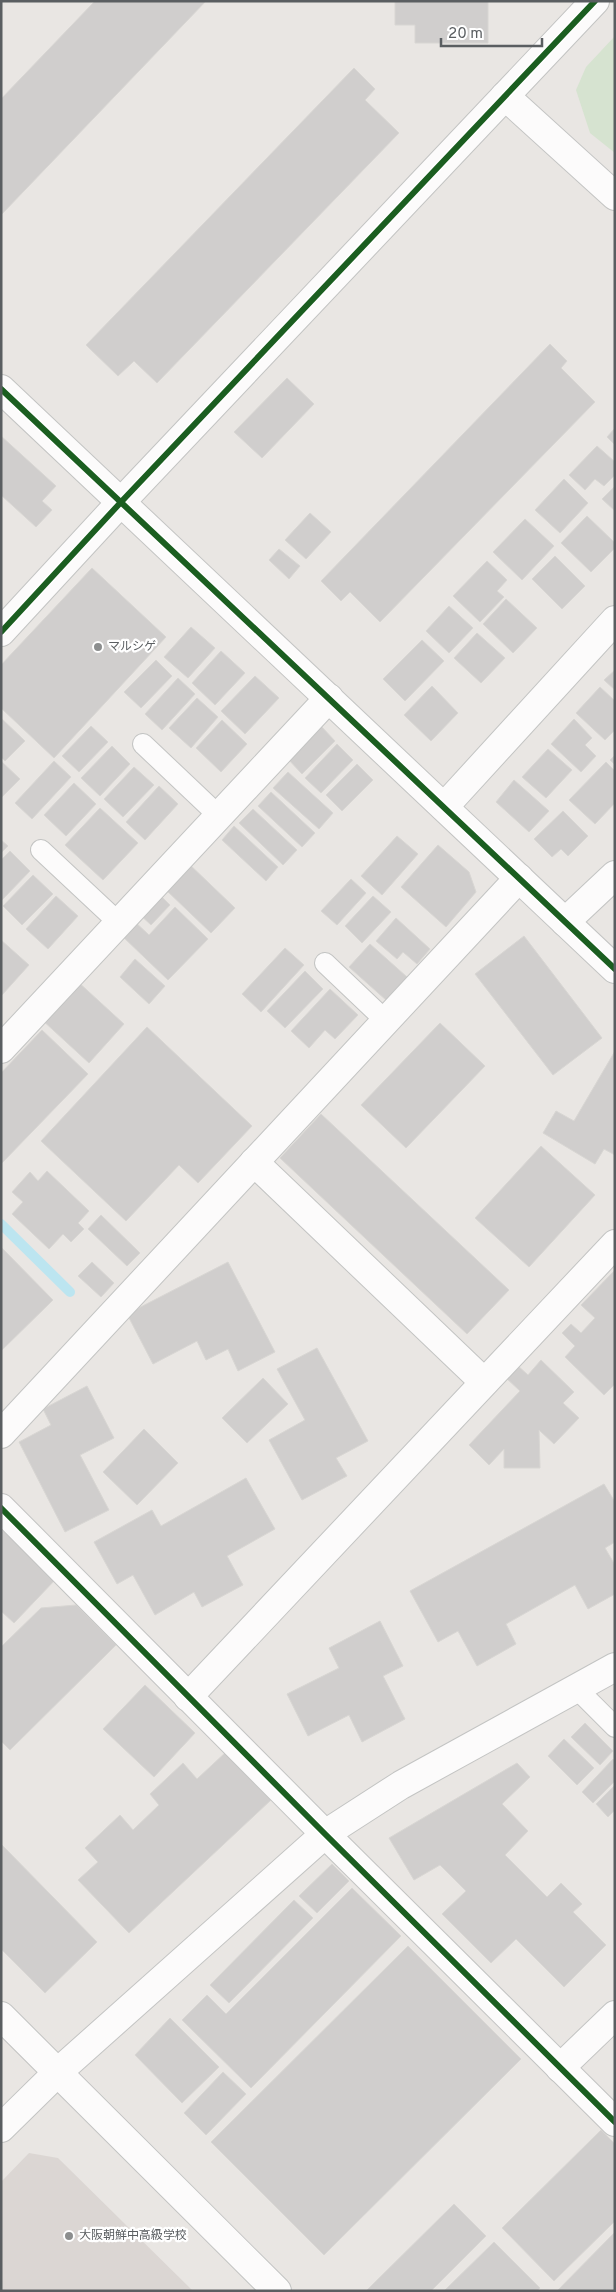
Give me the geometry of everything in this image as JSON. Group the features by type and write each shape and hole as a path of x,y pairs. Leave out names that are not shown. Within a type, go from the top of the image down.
{"street":[{"path":"1,632 122,501 595,1"},
{"path":"505,96 615,196"},
{"path":"1,389 122,501 615,969"},
{"path":"444,808 615,620"},
{"path":"1,1049 329,698"},
{"path":"565,922 615,875"},
{"path":"1,1434 519,878"},
{"path":"254,1162 484,1382"},
{"path":"188,1697 615,1244"},
{"path":"1,1508 615,2122"},
{"path":"1,2128 58,2072 325,1834 401,1785 615,1667"},
{"path":"560,2068 615,2015"},
{"path":"1,2016 277,2291"}],"lane":[{"path":"143,744 219,816"},
{"path":"41,850 119,924"},
{"path":"325,963 386,1021"},
{"path":"576,1688 615,1727"}],"shaded area":[{"name":"大阪朝鮮中高級学校","path":"29,2153 58,2158 193,2291 1,2291 1,2182"}],"green space":[{"path":"615,36 615,153 590,133 576,90 586,67"}],"building":[{"path":"95,1 206,1 1,215 1,99"},
{"path":"395,1 488,1 488,43 415,43 415,25 395,25"},
{"path":"354,68 375,89 365,100 399,133 157,383 134,361 118,376 86,345"},
{"path":"550,344 567,361 561,368 595,402 380,622 350,592 341,601 321,581"},
{"path":"287,378 314,404 262,458 234,432"},
{"path":"615,428 615,445 607,437"},
{"path":"1,436 56,486 42,501 52,510 36,527 1,495"},
{"path":"597,446 615,462 615,475 604,486 595,479 585,490 569,475"},
{"path":"564,479 588,503 560,533 535,510"},
{"path":"615,486 615,511 602,499"},
{"path":"310,513 331,532 306,559 285,540"},
{"path":"587,516 615,543 615,548 591,572 561,543"},
{"path":"525,519 554,546 522,580 493,552"},
{"path":"279,549 300,566 289,579 269,560"},
{"path":"555,556 585,586 562,609 532,579"},
{"path":"487,561 507,580 497,591 504,597 480,622 453,596"},
{"path":"92,568 166,637 54,758 1,708 1,665"},
{"path":"506,599 537,628 513,653 483,624"},
{"path":"449,606 473,628 449,653 426,631"},
{"path":"191,627 215,648 188,678 164,657"},
{"path":"477,633 505,658 481,683 454,658"},
{"path":"422,640 444,661 405,701 383,679"},
{"path":"221,651 245,673 215,705 192,683"},
{"path":"156,660 172,676 141,708 124,692"},
{"path":"615,670 615,690 604,680"},
{"path":"255,676 279,698 245,734 221,711"},
{"path":"178,678 195,694 162,730 145,714"},
{"path":"432,686 458,713 431,741 404,715"},
{"path":"600,687 615,701 615,730 605,740 576,713"},
{"path":"197,698 218,717 191,748 169,728"},
{"path":"1,718 25,741 5,761 1,757"},
{"path":"574,719 592,738 585,745 596,756 581,772 551,744"},
{"path":"222,720 247,744 221,772 196,748"},
{"path":"320,725 335,741 302,774 287,758"},
{"path":"91,726 108,742 79,772 62,756"},
{"path":"337,744 353,760 321,793 305,778"},
{"path":"112,746 130,764 100,796 81,778"},
{"path":"548,749 572,770 546,798 522,777"},
{"path":"615,755 615,765 610,760"},
{"path":"1,761 20,779 1,798"},
{"path":"54,761 71,777 32,819 15,803"},
{"path":"606,762 615,771 615,803 595,824 569,800"},
{"path":"357,764 373,780 342,811 326,795"},
{"path":"134,767 154,785 123,817 104,799"},
{"path":"288,772 333,813 319,829 273,788"},
{"path":"514,780 549,811 529,832 496,802"},
{"path":"74,783 96,804 66,836 44,815"},
{"path":"159,786 178,804 145,840 126,822"},
{"path":"271,792 315,833 302,847 258,806"},
{"path":"100,808 138,843 103,880 65,845"},
{"path":"253,809 297,850 283,865 239,823"},
{"path":"563,811 588,836 568,856 561,849 552,857 534,839"},
{"path":"234,826 278,867 266,881 222,840"},
{"path":"397,836 418,854 382,895 361,876"},
{"path":"1,840 8,846 1,853"},
{"path":"438,845 469,872 476,892 446,927 401,887"},
{"path":"10,851 30,871 1,901 1,860"},
{"path":"188,863 235,908 211,933 164,888"},
{"path":"33,875 53,894 22,925 3,906"},
{"path":"351,879 366,893 337,925 321,911"},
{"path":"157,892 170,905 151,925 137,912"},
{"path":"56,896 78,916 48,949 26,929"},
{"path":"373,896 391,912 362,943 345,926"},
{"path":"175,907 208,939 168,980 120,934 133,920 149,935"},
{"path":"396,918 430,949 417,964 403,952 397,959 376,941"},
{"path":"524,936 602,1038 553,1075 475,974"},
{"path":"1,940 29,965 2,995 1,994"},
{"path":"370,944 407,977 386,1000 349,967"},
{"path":"285,948 304,965 261,1012 242,994"},
{"path":"135,959 165,986 149,1004 120,977"},
{"path":"305,971 323,989 285,1028 267,1011"},
{"path":"76,980 124,1024 89,1063 40,1018"},
{"path":"330,989 358,1015 335,1039 325,1030 309,1048 291,1031"},
{"path":"440,1023 485,1066 406,1148 361,1105"},
{"path":"147,1027 252,1126 198,1183 179,1165 126,1221 41,1141"},
{"path":"42,1030 88,1074 1,1164 1,1073"},
{"path":"615,1051 615,1155 604,1149 595,1164 543,1133 556,1111 574,1121"},
{"path":"321,1114 509,1290 467,1334 280,1158"},
{"path":"541,1146 595,1195 529,1267 475,1218"},
{"path":"47,1171 89,1211 78,1223 84,1229 71,1242 63,1234 49,1249 12,1214 23,1202 12,1192 30,1172 38,1181"},
{"path":"101,1215 140,1253 127,1266 88,1229"},
{"path":"1,1247 53,1300 1,1351"},
{"path":"92,1262 114,1283 101,1297 78,1276"},
{"path":"228,1262 275,1352 238,1371 228,1349 206,1360 197,1341 153,1364 127,1314"},
{"path":"615,1270 615,1384 604,1395 565,1357 575,1346 562,1333 571,1324 581,1333 595,1318 581,1305"},
{"path":"317,1348 368,1441 336,1458 347,1476 302,1500 269,1440 305,1420 277,1369"},
{"path":"541,1360 574,1392 563,1403 579,1418 554,1444 539,1430 540,1468 504,1468 504,1449 489,1465 469,1445 520,1391 505,1377 517,1365 528,1375"},
{"path":"263,1378 288,1404 247,1443 222,1418"},
{"path":"87,1386 114,1438 80,1455 109,1510 65,1532 19,1442 51,1425 43,1409"},
{"path":"144,1429 178,1463 137,1505 103,1472"},
{"path":"246,1478 275,1529 227,1556 243,1585 202,1607 194,1592 155,1615 133,1575 117,1584 94,1542 152,1510 161,1526"},
{"path":"604,1484 615,1502 615,1542 605,1548 615,1565 615,1594 588,1609 575,1585 506,1624 516,1644 477,1666 458,1631 438,1642 410,1591"},
{"path":"3,1531 55,1580 14,1623 1,1611 1,1533"},
{"path":"76,1605 116,1645 10,1750 1,1741 1,1647 41,1608"},
{"path":"380,1621 403,1666 383,1676 405,1719 362,1742 349,1715 308,1736 287,1694 339,1668 329,1648"},
{"path":"145,1685 195,1733 154,1777 103,1729"},
{"path":"585,1723 613,1751 600,1765 571,1737"},
{"path":"564,1739 594,1768 577,1785 548,1756"},
{"path":"226,1752 271,1800 129,1933 78,1880 98,1862 85,1848 120,1815 133,1830 159,1805 150,1794 183,1763 197,1779"},
{"path":"613,1759 615,1761 615,1781 593,1803 582,1792"},
{"path":"517,1763 530,1777 502,1804 528,1831 505,1855 547,1897 561,1883 582,1904 573,1912 606,1945 564,1987 516,1939 491,1963 442,1914 466,1891 440,1865 414,1880 389,1838"},
{"path":"615,1785 615,1810 608,1817 596,1804"},
{"path":"1,1844 97,1942 45,1993 1,1949"},
{"path":"332,1864 349,1881 317,1913 299,1896"},
{"path":"352,1888 401,1936 251,2088 182,2020 207,1995 226,2014"},
{"path":"294,1900 313,1918 229,2003 210,1985"},
{"path":"408,1946 521,2059 324,2255 211,2142"},
{"path":"170,2018 219,2067 182,2103 135,2055"},
{"path":"223,2072 246,2094 206,2135 184,2113"},
{"path":"601,2130 615,2144 615,2221 554,2281 502,2228"},
{"path":"454,2204 486,2236 431,2291 366,2291"},
{"path":"615,2232 615,2291 557,2291"},
{"path":"494,2242 540,2288 537,2291 444,2291"}],"waterway":[{"path":"1,1224 70,1292"}],"cycle path":[{"path":"1,632 122,501 595,1"},
{"path":"1,389 615,969"},
{"path":"1,1508 615,2122"}],"place":[{"name":"マルシゲ","path":"98,647"},
{"name":"大阪朝鮮中高級学校","path":"69,2236"}]}
